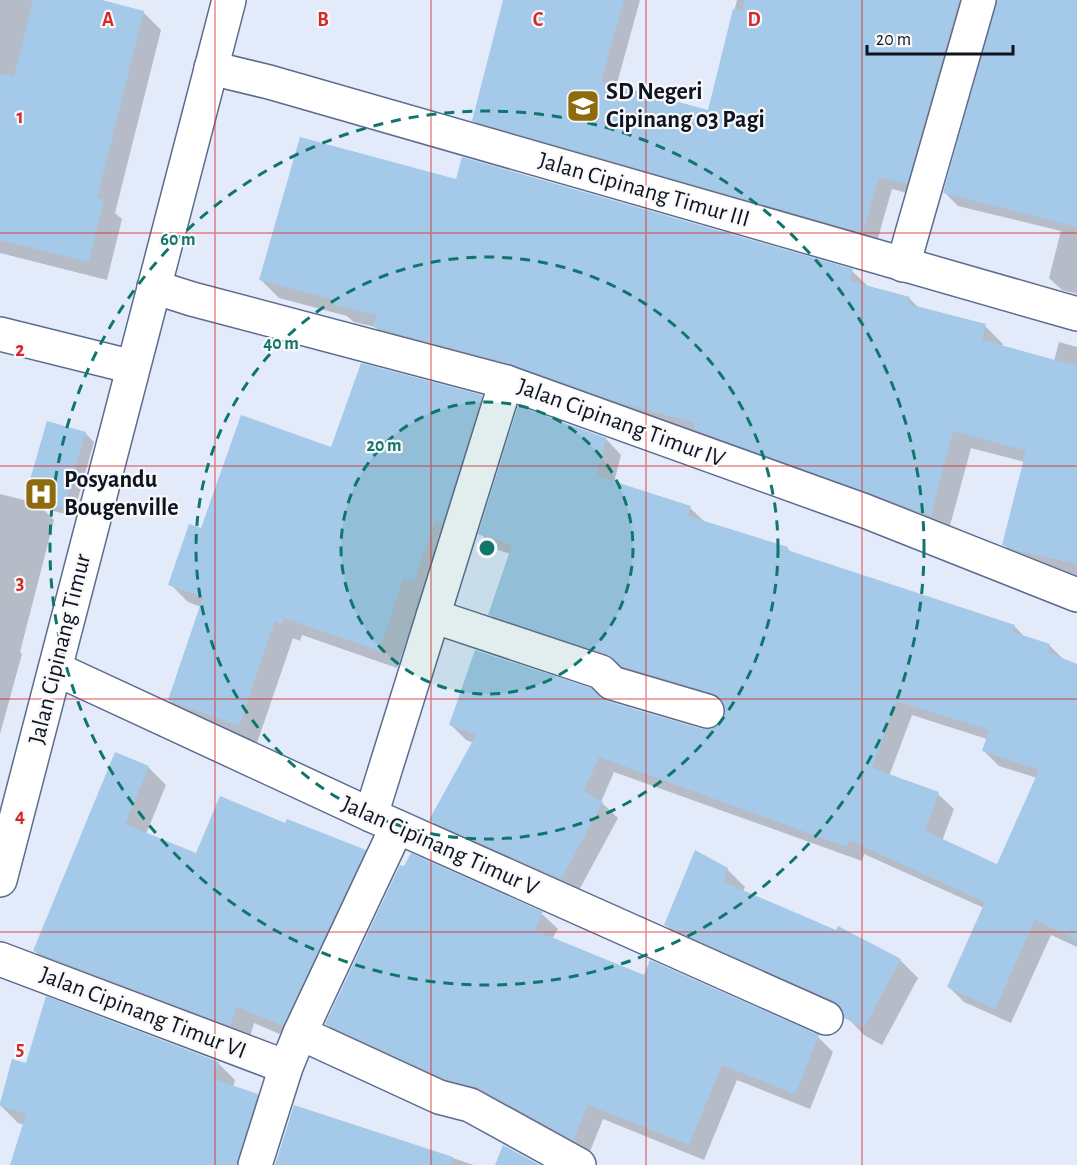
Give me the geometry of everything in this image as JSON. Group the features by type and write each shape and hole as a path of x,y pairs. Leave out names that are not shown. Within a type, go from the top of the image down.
{"street":[{"name":"Jalan Cipinang Timur","path":"0,880 229,0"},
{"path":"903,265 979,0"},
{"name":"Jalan Cipinang Timur III","path":"211,68 269,82 1077,314"},
{"name":"Jalan Cipinang Timur IV","path":"154,287 203,302 506,381 865,511 1077,595"},
{"path":"0,334 133,367"},
{"path":"255,1165 286,1067 384,821 433,616 506,381"},
{"path":"433,616 601,672 612,683 707,711"},
{"name":"Jalan Cipinang Timur V","path":"56,669 384,821 826,1018"},
{"name":"Jalan Cipinang Timur VI","path":"0,959 286,1067"},
{"path":"300,1033 439,1097 470,1105 579,1165"}],"building":[{"path":"33,0 102,0 144,11 97,198 104,200 89,262 0,240 0,73 14,77"},
{"name":"SD Negeri Cipinang 03 Pagi","path":"503,0 624,0 601,81 708,110 733,9 743,11 744,0 959,0 907,184 879,177 863,233 472,121"},
{"path":"997,0 1077,0 1077,227 943,193"},
{"path":"300,137 456,179 462,157 853,269 850,281 910,297 908,304 986,324 982,340 1077,366 1077,564 1018,551 1002,545 1026,451 953,431 931,516 693,429 695,423 621,403 511,364 373,327 377,315 334,305 335,300 259,280"},
{"path":"361,363 482,395 443,523 435,520 414,582 404,578 379,651 284,618 282,624 275,621 239,726 168,700 203,597 168,585 189,524 201,528 241,415 331,447"},
{"path":"518,406 606,438 597,476 691,506 688,516 788,547 787,550 1015,625 1013,632 1050,644 1047,652 1077,664 1077,940 1035,920 995,1009 947,987 985,902 849,840 847,847 599,757 584,791 603,802 561,879 429,820 476,735 449,725 475,650 591,688 607,701 702,729 711,729 719,725 725,716 725,707 721,699 712,693 622,666 607,654 488,615 512,545 478,534","holes":["896,701 989,730 982,751 1039,770 997,864 925,831 939,792 872,768"]},
{"path":"47,421 86,432 64,508 25,497"},
{"path":"115,752 149,766 125,824 196,853 220,796 285,823 287,819 366,850 283,1026 237,1007 230,1026 33,951"},
{"path":"695,850 728,868 724,882 836,930 838,926 901,959 864,1028 844,1018 841,1008 834,1001 664,925"},
{"path":"411,853 543,912 534,930 644,975 650,960 819,1035 795,1094 722,1065 689,1145 588,1105 573,1140 479,1088 445,1079 325,1024 400,865 404,866"},
{"path":"46,996 219,1062 213,1079 258,1094 237,1165 10,1165 26,1114 0,1106 0,1103 12,1059 26,1063"},
{"path":"294,1105 453,1157 452,1165 275,1165"},
{"path":"503,1145 540,1165 495,1165"}],"place":[{"name":"SD Negeri Cipinang 03 Pagi","path":"583,106"},
{"name":"Posyandu Bougenville","path":"41,494"}]}
